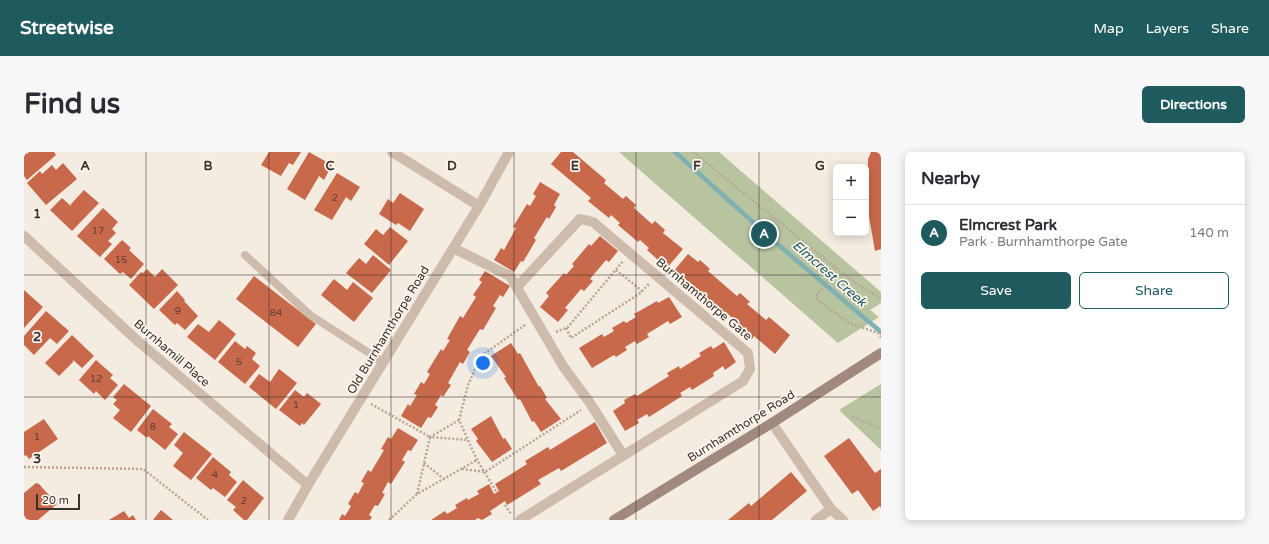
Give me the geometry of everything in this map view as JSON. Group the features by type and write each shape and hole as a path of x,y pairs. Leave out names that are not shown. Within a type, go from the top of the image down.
{"main road":[{"name":"Burnhamthorpe Road","path":"614,520 772,423 846,374 881,353"}],"street":[{"path":"392,152 479,206"},
{"name":"Old Burnhamthorpe Road","path":"288,520 479,206 509,152"},
{"name":"Burnhamthorpe Gate","path":"517,287 580,219 593,222 748,353 750,369 743,382 520,520"},
{"name":"Burnhamill Place","path":"24,236 140,343 308,485"},
{"path":"453,248 510,276 563,366 590,403 623,455"},
{"path":"772,423 831,509 843,520"},
{"path":"816,520 831,509"}],"lane":[{"path":"245,255 310,315 383,362"}],"path":[{"path":"693,152 836,268 864,289 881,298"},
{"path":"547,337 558,330 566,328 630,253"},
{"path":"836,268 817,294 817,300 849,323 878,333 881,337"},
{"path":"616,270 642,291"},
{"path":"566,328 571,338 642,291 653,280 661,280"},
{"path":"496,491 477,460 459,420 468,385 481,356 536,318"},
{"path":"362,399 430,437 468,440"},
{"path":"462,469 485,472 590,403"},
{"path":"852,416 881,429"},
{"path":"417,494 430,437 459,420"},
{"path":"390,520 417,494 477,460"},
{"path":"424,463 444,479"},
{"path":"24,467 143,469 208,520"}],"green space":[{"path":"619,152 719,152 881,292 881,303 870,310 879,317 838,343"},
{"path":"881,384 881,450 839,410"}],"building":[{"path":"24,152 28,154 28,152 54,152 56,155 27,180 24,176"},
{"path":"269,152 301,152 293,165 289,163 281,176 261,165"},
{"path":"309,152 332,165 324,180 319,176 305,200 287,189"},
{"path":"561,152 573,152 606,180 604,183 623,199 626,196 636,205 634,208 652,224 655,221 665,230 663,233 683,249 667,268 647,250 649,248 640,240 638,242 618,225 620,223 611,215 609,218 588,201 591,198 551,164"},
{"path":"871,152 881,152 881,249 875,251 869,216 868,159"},
{"path":"63,163 77,179 46,205 27,183 40,171 42,174 52,165 56,170"},
{"path":"337,173 360,187 351,201 346,197 332,220 314,210"},
{"path":"540,182 560,194 554,205 556,207 549,219 547,217 534,238 536,240 523,262 521,261 514,272 494,260 501,248 504,250 516,228 513,227 527,204 530,206 536,196 533,194"},
{"path":"84,190 99,203 72,231 50,210 62,198 71,206 71,204"},
{"path":"400,193 424,209 410,231 398,223 396,225 379,214 388,199 393,203"},
{"path":"103,208 118,222 112,229 116,233 108,241 112,244 100,257 77,236"},
{"path":"390,227 408,241 389,265 364,244 376,229 383,235"},
{"path":"600,236 618,251 609,262 606,260 590,279 593,281 584,291 581,289 565,308 568,310 558,322 540,307 549,296 546,293 564,273 566,275 574,266 572,264 589,244 591,246"},
{"path":"122,240 131,248 129,250 144,264 131,279 123,272 120,274 104,259"},
{"path":"688,254 698,262 700,260 710,269 708,271 737,296 740,293 750,302 747,304 766,320 769,317 790,335 775,354 754,336 752,339 731,322 734,319 724,311 722,314 692,289 694,286 685,279 683,281 673,272"},
{"path":"373,255 391,270 372,293 346,273 359,258 366,264"},
{"path":"147,269 155,277 162,269 178,285 154,309 129,285 141,272 143,273"},
{"path":"485,271 510,286 503,297 500,295 493,306 496,308 483,330 480,329 467,350 470,352 463,364 460,362 448,383 451,385 443,397 441,395 435,405 438,407 431,418 428,417 421,428 401,416 408,404 410,406 417,395 414,394 421,382 424,384 430,374 427,372 441,349 443,351 450,340 447,339 460,316 463,318 476,297 473,295 482,282 479,280"},
{"path":"254,276 316,324 298,347 236,299"},
{"path":"334,279 347,290 353,282 373,298 354,322 321,295"},
{"path":"24,290 43,307 24,328"},
{"path":"177,291 198,316 185,330 177,323 175,325 159,310"},
{"path":"669,297 682,317 670,324 668,321 647,334 649,337 637,344 635,341 625,347 627,350 616,357 614,355 592,368 579,348 602,334 604,337 614,331 612,328 624,321 626,323 636,317 634,314 657,301 658,303"},
{"path":"46,311 69,331 57,344 50,338 34,355 24,345 24,336"},
{"path":"219,320 236,334 215,360 187,337 198,324 209,332"},
{"path":"72,335 94,356 82,368 73,360 73,362 59,376 45,363"},
{"path":"235,341 245,349 247,346 256,353 252,359 260,366 245,384 218,362"},
{"path":"724,342 736,362 725,370 723,366 713,373 714,376 692,390 690,387 680,393 682,396 649,417 647,414 637,420 639,423 625,431 613,411 625,403 624,400 635,394 637,396 669,376 667,373 679,366 680,369 701,356 699,353 711,346 713,349"},
{"path":"511,343 518,354 520,353 539,387 540,386 547,398 545,399 561,419 541,432 534,421 532,422 520,399 518,400 504,378 506,377 491,356"},
{"path":"96,360 113,375 110,378 118,385 105,400 96,391 94,394 79,380"},
{"path":"279,369 297,383 276,409 249,387 259,374 270,382"},
{"path":"124,384 151,406 131,432 113,418 120,410 113,404 117,400 113,397"},
{"path":"295,390 304,397 307,393 321,404 304,425 302,423 300,426 279,410"},
{"path":"153,409 172,424 169,427 178,434 165,450 148,436 147,438 137,430"},
{"path":"491,416 503,439 505,438 512,449 492,462 476,441 478,439 471,429"},
{"path":"44,419 58,439 29,459 26,455 24,456 24,432"},
{"path":"595,422 607,443 561,471 559,468 538,480 541,484 507,505 505,501 490,511 492,514 482,520 478,518 475,520 431,520 445,511 447,514 457,508 455,505 467,498 468,500 479,494 477,491 489,484 494,494 499,491 495,484 527,464 525,461 548,447 550,450"},
{"path":"398,428 418,440 411,451 408,450 402,460 405,462 391,484 388,482 382,493 385,494 378,506 375,505 369,515 372,517 370,520 339,520 342,514 345,516 351,506 348,504 355,492 358,494 364,483 361,482 368,470 371,472 384,450 381,449 388,437 391,439"},
{"path":"184,432 212,454 191,480 173,466 183,453 174,445"},
{"path":"849,438 875,473 881,469 881,508 880,506 873,511 858,490 852,494 824,456"},
{"path":"213,457 231,472 229,475 237,482 225,497 213,488 211,490 196,478"},
{"path":"791,472 807,491 772,520 728,520 749,503 751,506"},
{"path":"243,480 264,498 247,520 244,520 233,510 236,507 227,500"},
{"path":"36,483 39,484 57,504 38,520 26,520 24,518 24,493"},
{"path":"161,510 173,520 153,520"},
{"path":"124,511 129,518 133,515 136,520 109,520"}],"waterway":[{"name":"Elmcrest Creek","path":"675,152 775,242 881,332"}],"place":[{"name":"Elmcrest Park","path":"764,234"}]}
